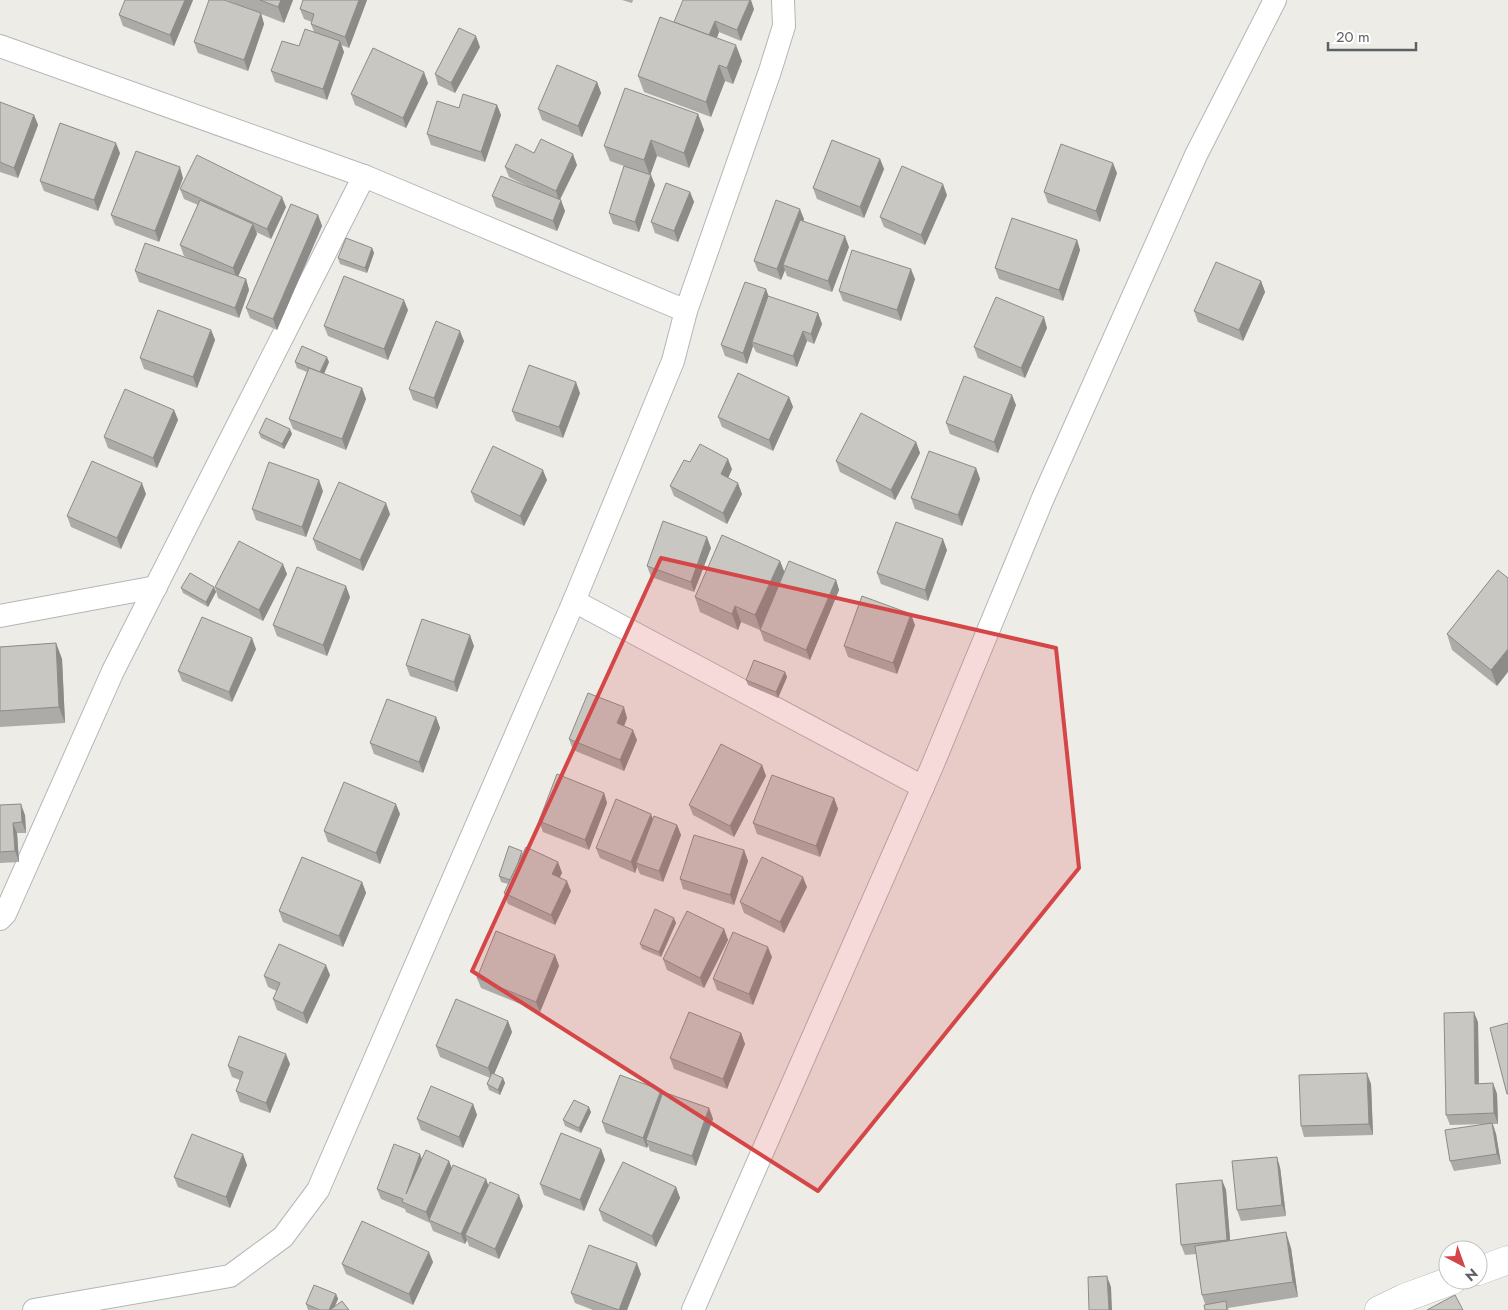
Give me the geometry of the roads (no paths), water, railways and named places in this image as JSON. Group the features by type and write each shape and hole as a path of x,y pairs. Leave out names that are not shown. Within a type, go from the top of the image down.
{"street":[{"path":"34,1310 230,1276 284,1237 318,1190 574,601 673,361 686,311 784,26 783,0"},
{"path":"693,1310 923,787 1043,498 1196,155 1275,0"},
{"path":"0,46 364,176 686,311"},
{"path":"0,920 5,914 113,671 364,176"},
{"path":"0,616 156,587"},
{"path":"574,601 923,787"},
{"path":"1488,1267 1508,1260"},
{"path":"1379,1310 1438,1286"}]}
